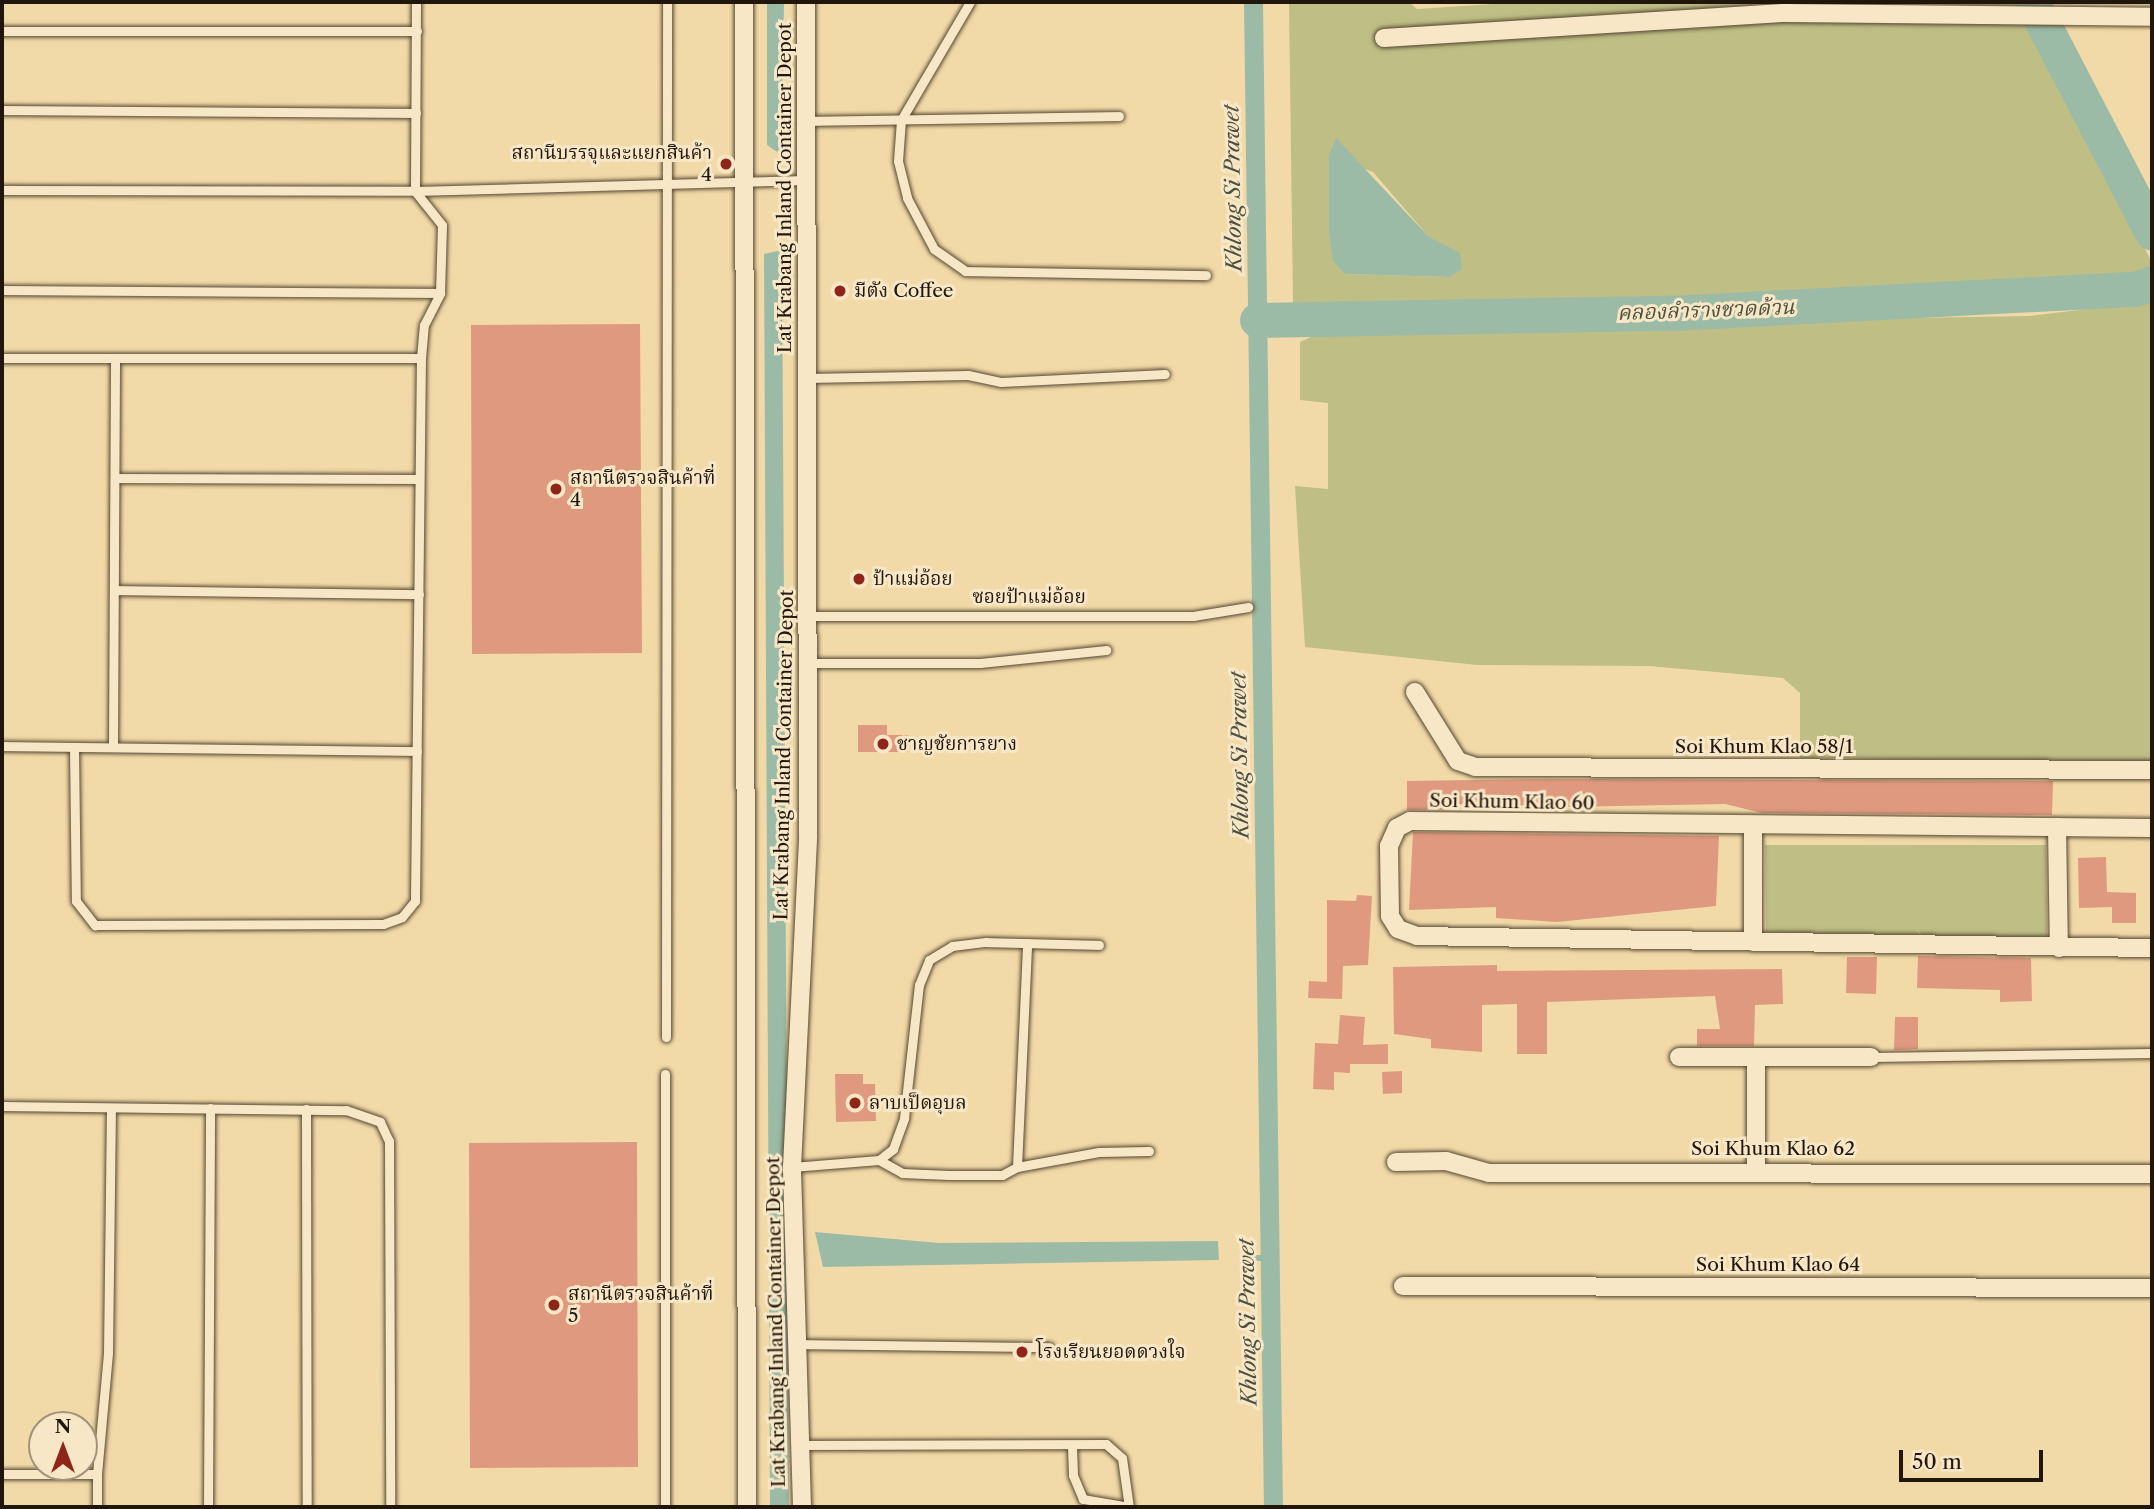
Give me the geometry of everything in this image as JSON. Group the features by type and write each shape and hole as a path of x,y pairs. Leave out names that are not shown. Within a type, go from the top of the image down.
{"street":[{"name":"Lat Krabang Inland Container Depot","path":"744,2 747,1507"},
{"name":"Lat Krabang Inland Container Depot","path":"802,1507 796,1445 792,1167 808,835 806,2"},
{"path":"1384,38 1786,13 2152,17"},
{"name":"Soi Khum Klao 58/1","path":"1415,692 1458,761 1475,767 2152,770"},
{"name":"Soi Khum Klao 60","path":"2152,828 1753,828 1410,821 1397,828 1389,846 1390,916 1398,929 1417,936 2152,948"},
{"path":"2057,827 2059,948"},
{"path":"1753,828 1753,942"},
{"path":"1679,1057 1871,1057"},
{"path":"1756,1057 1756,1170"},
{"name":"Soi Khum Klao 62","path":"1396,1162 1446,1161 1489,1173 1756,1170 2152,1174"},
{"name":"Soi Khum Klao 64","path":"1403,1286 2152,1288"}],"lane":[{"path":"74,747 76,901 95,925 398,919 415,901 421,358 424,325 440,293 442,225 415,191 416,2"},
{"path":"666,1037 667,2"},
{"path":"970,2 901,120 898,161 907,198 934,248 964,271 1206,275"},
{"path":"2,30 416,31"},
{"path":"2,110 416,113"},
{"path":"806,121 1119,116"},
{"path":"2,190 415,191 744,185 806,180"},
{"path":"2,290 440,293"},
{"path":"2,358 421,358"},
{"path":"113,747 115,359"},
{"path":"807,378 943,374 1001,382 1165,374"},
{"path":"115,478 418,479"},
{"path":"114,590 419,594"},
{"name":"ซอยป้าแม่อ้อย","path":"808,616 1193,616 1248,607"},
{"path":"808,663 980,663 1107,650"},
{"path":"2,746 417,751"},
{"path":"792,1167 879,1160 893,1149 904,1118 919,985 929,960 952,946 1027,943 1099,945"},
{"path":"1017,1167 1027,943"},
{"path":"1871,1057 2152,1053"},
{"path":"665,1074 665,1507"},
{"path":"2,1106 306,1110 368,1114 389,1140 390,1507"},
{"path":"98,1463 108,1352 111,1108"},
{"path":"208,1507 210,1108"},
{"path":"306,1110 307,1507"},
{"path":"879,1160 902,1173 1002,1175 1017,1167 1099,1152 1149,1151"},
{"path":"794,1344 1049,1347"},
{"path":"796,1445 1072,1445 1114,1449 1122,1458 1129,1507 1083,1499 1073,1475 1072,1445"},
{"path":"2,1474 28,1474"},
{"path":"97,1481 97,1507"}],"green space":[{"path":"1289,2 1409,2 1417,9 1525,2 2022,2 2152,263 2143,277 2114,284 1314,311 1293,303","holes":["1329,156 1373,172 1428,236 1460,254 1449,277 1345,274"]},
{"path":"2152,301 2152,761 1800,758 1800,693 1783,678 1649,666 1477,665 1305,647 1295,486 1328,489 1328,403 1300,400 1300,342 1331,328 2030,316"},
{"path":"1765,845 2046,845 2047,939 1924,938 1916,928 1921,937 1766,932"}],"shaded area":[{"path":"767,2 784,2 782,147 777,152 767,145"},
{"path":"1336,138 1428,236 1460,253 1462,269 1449,277 1345,274 1333,261 1329,232 1329,156"},
{"path":"782,250 789,1507 770,1507 764,254"},
{"path":"815,1232 939,1243 1218,1241 1219,1260 823,1267"}],"building":[{"name":"สถานีตรวจสินค้าที่ 4","path":"640,324 642,653 472,654 471,325"},
{"name":"ชาญชัยการยาง","path":"858,725 887,725 887,735 908,735 908,752 858,752"},
{"path":"1407,781 2053,781 2052,815 1762,813 1725,804 1407,810"},
{"path":"1413,832 1719,836 1716,906 1557,922 1496,918 1496,907 1409,910"},
{"path":"2106,857 2107,892 2136,893 2136,923 2112,923 2112,907 2079,908 2078,858"},
{"path":"1357,895 1372,896 1368,965 1343,966 1342,999 1308,998 1309,981 1327,982 1327,900 1356,901"},
{"path":"1918,956 2031,958 2032,1001 2000,1002 2000,990 1917,988"},
{"path":"1847,957 1877,957 1876,994 1846,993"},
{"path":"1497,965 1497,971 1782,969 1783,1004 1755,1005 1754,1046 1697,1046 1697,1029 1720,1029 1715,996 1547,1002 1547,1054 1517,1054 1517,1004 1482,1005 1482,1052 1431,1048 1431,1039 1394,1034 1393,967"},
{"path":"1340,1015 1365,1017 1363,1045 1388,1044 1388,1064 1350,1064 1350,1073 1334,1072 1334,1090 1313,1089 1315,1043 1338,1044"},
{"path":"1895,1017 1918,1017 1918,1049 1894,1050"},
{"path":"1402,1071 1402,1093 1383,1094 1382,1072"},
{"name":"ลาบเป็ดอุบล","path":"835,1074 863,1074 863,1084 875,1084 876,1121 836,1122"},
{"name":"สถานีตรวจสินค้าที่ 5","path":"637,1142 638,1467 470,1468 469,1143"}],"waterway":[{"name":"Khlong Si Prawet","path":"1253,2 1273,1507"},
{"name":"คลองลำรางชวดด้วน","path":"2032,2 2152,233"},
{"name":"คลองลำรางชวดด้วน","path":"1257,320 1672,313 2135,289 2152,283"},
{"path":"1249,1258 1270,1258"}],"place":[{"name":"สถานีบรรจุและแยกสินค้า 4","path":"726,164"},
{"name":"มีตัง Coffee","path":"840,291"},
{"name":"สถานีตรวจสินค้าที่ 4","path":"556,489"},
{"name":"ป้าแม่อ้อย","path":"859,579"},
{"name":"ชาญชัยการยาง","path":"883,744"},
{"name":"ลาบเป็ดอุบล","path":"855,1103"},
{"name":"สถานีตรวจสินค้าที่ 5","path":"554,1305"},
{"name":"โรงเรียนยอดดวงใจ","path":"1022,1352"}]}
